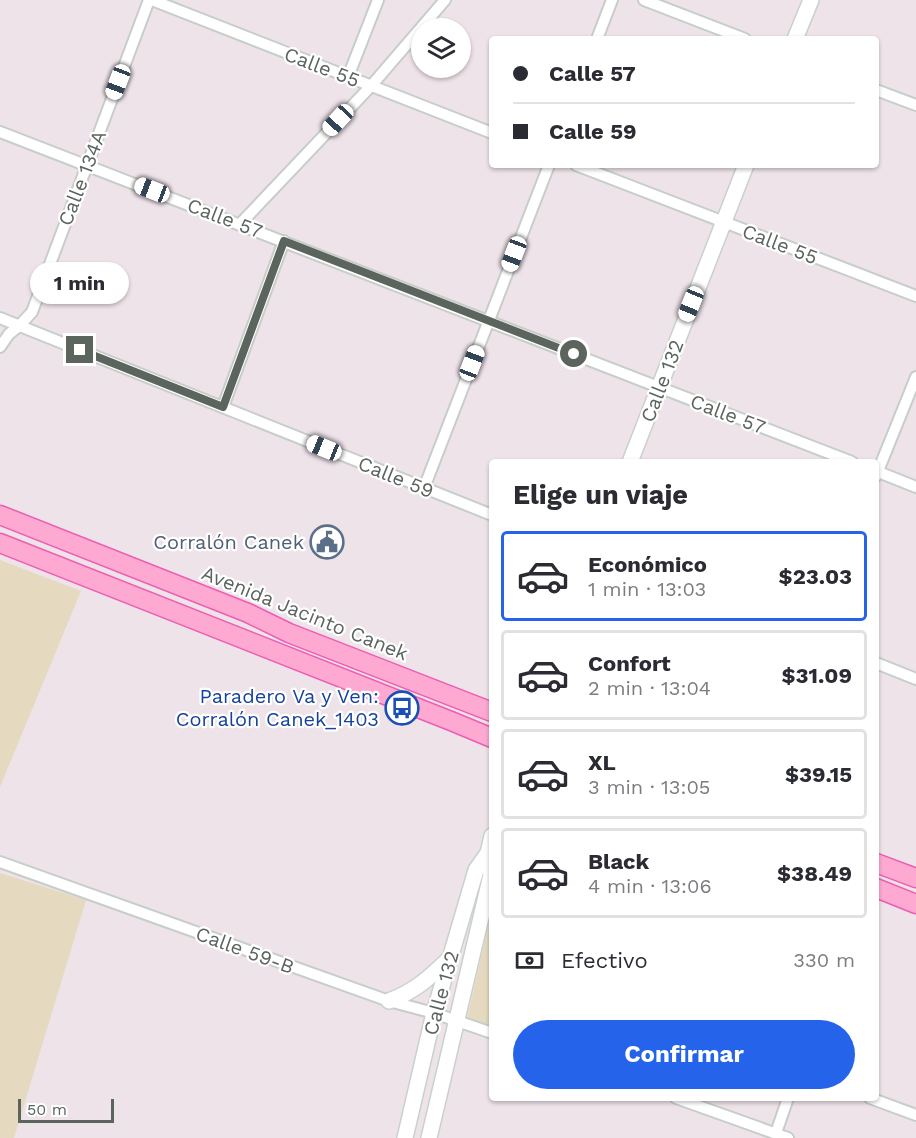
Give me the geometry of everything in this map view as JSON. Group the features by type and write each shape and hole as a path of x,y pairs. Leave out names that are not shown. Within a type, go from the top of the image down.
{"main road":[{"name":"Avenida Jacinto Canek","path":"0,515 248,613 289,633 489,711"},
{"path":"0,543 489,737"},
{"path":"879,863 916,878"},
{"path":"879,889 916,904"}],"street":[{"name":"Calle 55","path":"150,0 489,132"},
{"name":"Calle 134A","path":"0,347 9,334 32,312 150,0"},
{"path":"348,77 378,0"},
{"path":"240,224 370,86 445,0"},
{"path":"598,36 612,0"},
{"path":"644,0 738,36"},
{"path":"796,36 811,0"},
{"path":"879,91 916,105"},
{"name":"Calle 57","path":"0,132 844,459"},
{"path":"424,488 548,168"},
{"name":"Calle 55","path":"584,168 916,296"},
{"name":"Calle 132","path":"631,459 745,168"},
{"path":"223,407 284,241"},
{"name":"Calle 59","path":"0,318 489,514"},
{"path":"879,466 916,377"},
{"path":"879,474 916,487"},
{"path":"879,664 916,679"},
{"path":"453,721 462,700"},
{"name":"Calle 132","path":"489,849 489,860"},
{"name":"Calle 132","path":"405,1138 434,1012 476,870 488,853"},
{"name":"Calle 59-B","path":"0,862 389,1001 434,1012 489,1032"},
{"name":"Calle 132","path":"429,1138 489,883"},
{"path":"389,1001 422,984 450,958"},
{"path":"685,1101 788,1138"},
{"path":"776,1133 787,1101"},
{"path":"878,1101 916,1115"}],"shaded area":[{"path":"0,560 81,591 0,787"},
{"path":"0,873 86,900 14,1138 0,1138"},
{"path":"489,922 489,1027 467,1019"}],"place":[{"name":"Corralón Canek","path":"327,542"},
{"name":"Paradero Va y Ven: Corralón Canek_1403","path":"402,708"}],"route":[{"path":"80,350 223,407 284,241 574,354"}]}
